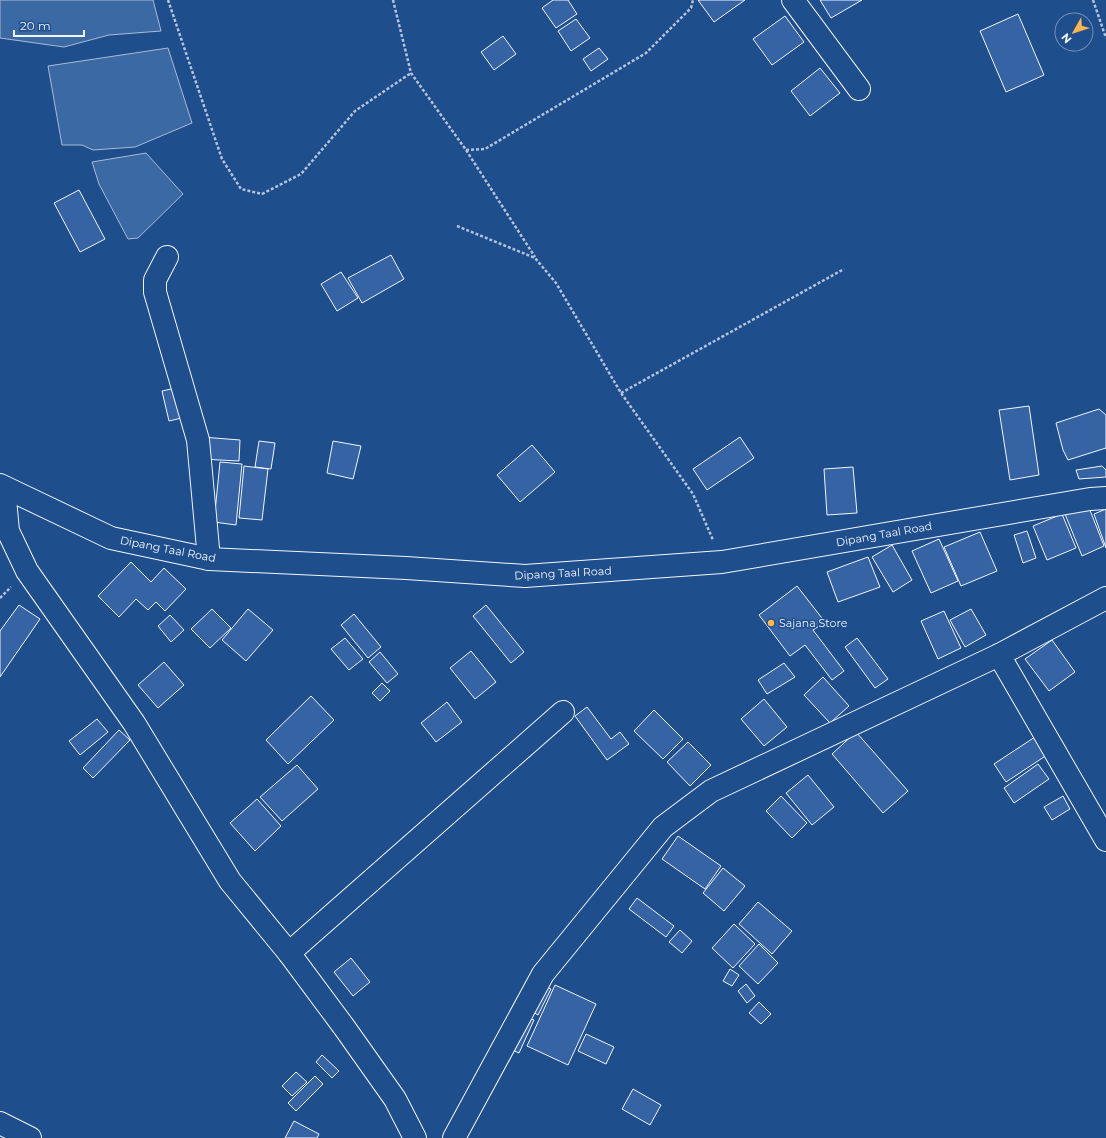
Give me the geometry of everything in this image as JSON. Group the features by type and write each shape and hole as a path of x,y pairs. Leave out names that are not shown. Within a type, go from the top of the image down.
{"street":[{"path":"793,0 859,89"},
{"path":"167,257 155,280 155,292 198,440 209,559"},
{"path":"2,487 8,531 27,571 134,723 230,881 289,954 344,1027 395,1099 415,1138"},
{"name":"Dipang Taal Road","path":"2,487 111,538 209,559 406,568 525,576 722,562 1082,500 1106,498"},
{"path":"454,1138 543,974 663,827 711,791 998,655 1106,598"},
{"path":"998,655 1106,840"},
{"path":"289,954 563,712"},
{"path":"0,1123 30,1138"}],"path":[{"path":"168,0 222,159 241,189 262,194 301,174 356,111 411,73"},
{"path":"393,0 411,73 466,150 535,258 556,283 621,393 693,494 722,562"},
{"path":"466,150 485,149 646,53 691,8 693,0"},
{"path":"1093,0 1106,38"},
{"path":"456,226 535,258"},
{"path":"621,393 844,269"}],"water":[{"path":"0,0 153,0 161,31 109,35 64,47 0,38"},
{"path":"168,48 192,123 135,147 93,150 82,145 62,145 48,66"},
{"path":"146,153 183,194 138,238 128,239 99,184 92,162"}],"building":[{"path":"553,0 568,0 577,14 556,28 542,8"},
{"path":"698,0 745,0 714,22"},
{"path":"820,0 862,0 831,18"},
{"path":"1018,14 1044,75 1006,92 980,31"},
{"path":"785,16 804,42 772,65 753,39"},
{"path":"576,19 590,38 571,51 558,31"},
{"path":"503,36 516,54 494,70 481,52"},
{"path":"599,48 608,59 591,71 583,59"},
{"path":"820,68 840,93 810,116 791,91"},
{"path":"79,190 105,239 80,252 54,203"},
{"path":"391,255 404,279 362,303 348,278"},
{"path":"341,272 358,298 337,311 321,284"},
{"path":"180,387 186,417 169,421 162,391"},
{"path":"1029,406 1039,475 1010,480 999,410"},
{"path":"1099,409 1106,415 1106,448 1068,460 1063,450 1056,423"},
{"path":"202,437 240,440 239,461 201,459"},
{"path":"740,437 754,458 707,490 693,469"},
{"path":"259,441 275,443 271,469 255,467"},
{"path":"333,441 361,446 353,479 327,473"},
{"path":"532,445 555,472 520,502 497,475"},
{"path":"220,462 242,464 236,525 214,522"},
{"path":"244,466 268,469 262,520 239,518"},
{"path":"1102,466 1106,470 1106,477 1079,479 1076,470"},
{"path":"853,467 857,513 827,515 824,469"},
{"path":"1088,505 1104,546 1082,556 1065,514"},
{"path":"1106,509 1106,548 1094,514"},
{"path":"1062,514 1076,548 1047,560 1033,526"},
{"path":"1027,531 1036,558 1023,563 1014,535"},
{"path":"980,532 997,571 961,586 944,547"},
{"path":"939,539 958,581 931,593 912,551"},
{"path":"892,545 912,580 893,592 872,557"},
{"path":"868,557 880,587 838,602 827,572"},
{"path":"131,562 151,582 164,568 186,589 165,611 156,602 148,610 136,599 119,617 98,596"},
{"path":"797,586 825,622 813,630 844,671 832,680 805,645 790,656 759,615"},
{"path":"19,605 40,619 0,677 0,631"},
{"path":"486,605 524,652 511,663 473,616"},
{"path":"212,609 231,628 210,648 191,629"},
{"path":"248,609 273,630 246,661 222,640"},
{"path":"971,609 986,635 965,647 950,620"},
{"path":"944,611 961,648 938,659 921,621"},
{"path":"354,614 381,647 368,658 341,625"},
{"path":"170,615 184,630 171,642 158,626"},
{"path":"345,638 363,659 349,670 331,649"},
{"path":"857,638 888,679 875,688 845,647"},
{"path":"1052,640 1075,672 1049,691 1025,659"},
{"path":"471,651 496,682 475,699 450,668"},
{"path":"380,652 398,674 387,683 369,662"},
{"path":"164,662 184,685 158,708 138,685"},
{"path":"784,663 795,677 767,694 758,680"},
{"path":"823,677 849,706 830,723 804,695"},
{"path":"382,683 390,691 380,701 372,693"},
{"path":"311,696 334,720 288,764 266,740"},
{"path":"764,699 787,727 764,746 741,719"},
{"path":"447,702 462,722 436,742 421,723"},
{"path":"587,707 611,739 620,732 629,744 607,760 575,716"},
{"path":"654,710 683,739 663,759 634,731"},
{"path":"97,719 108,732 80,755 69,741"},
{"path":"119,730 130,740 93,778 83,768"},
{"path":"856,732 908,791 883,813 832,754"},
{"path":"1038,735 1050,753 1006,782 994,764"},
{"path":"688,742 711,765 690,786 667,762"},
{"path":"1038,764 1049,779 1014,803 1004,788"},
{"path":"297,765 318,789 282,821 260,797"},
{"path":"808,775 834,807 812,825 786,793"},
{"path":"781,796 807,823 792,838 766,811"},
{"path":"1063,796 1070,809 1052,820 1044,807"},
{"path":"257,799 281,826 255,851 230,823"},
{"path":"678,836 721,866 705,889 662,859"},
{"path":"723,868 745,886 724,911 703,893"},
{"path":"637,898 674,926 666,937 629,909"},
{"path":"758,902 792,931 772,954 739,924"},
{"path":"734,924 755,944 733,968 712,948"},
{"path":"680,930 692,941 682,953 669,942"},
{"path":"759,944 778,963 758,984 739,966"},
{"path":"351,958 370,982 353,996 334,972"},
{"path":"730,969 739,975 732,986 723,981"},
{"path":"541,984 551,989 538,1015 528,1009"},
{"path":"746,984 755,996 747,1003 738,991"},
{"path":"555,985 596,1004 568,1065 527,1046"},
{"path":"759,1002 771,1014 761,1024 749,1013"},
{"path":"525,1016 534,1020 519,1053 510,1049"},
{"path":"586,1034 614,1047 606,1064 578,1051"},
{"path":"322,1055 339,1071 332,1078 316,1062"},
{"path":"296,1072 307,1082 292,1096 282,1086"},
{"path":"315,1076 323,1084 296,1111 288,1103"},
{"path":"633,1089 661,1105 650,1125 622,1109"},
{"path":"294,1121 319,1134 317,1138 285,1138"}],"place":[{"name":"Sajana Store","path":"771,623"}]}
